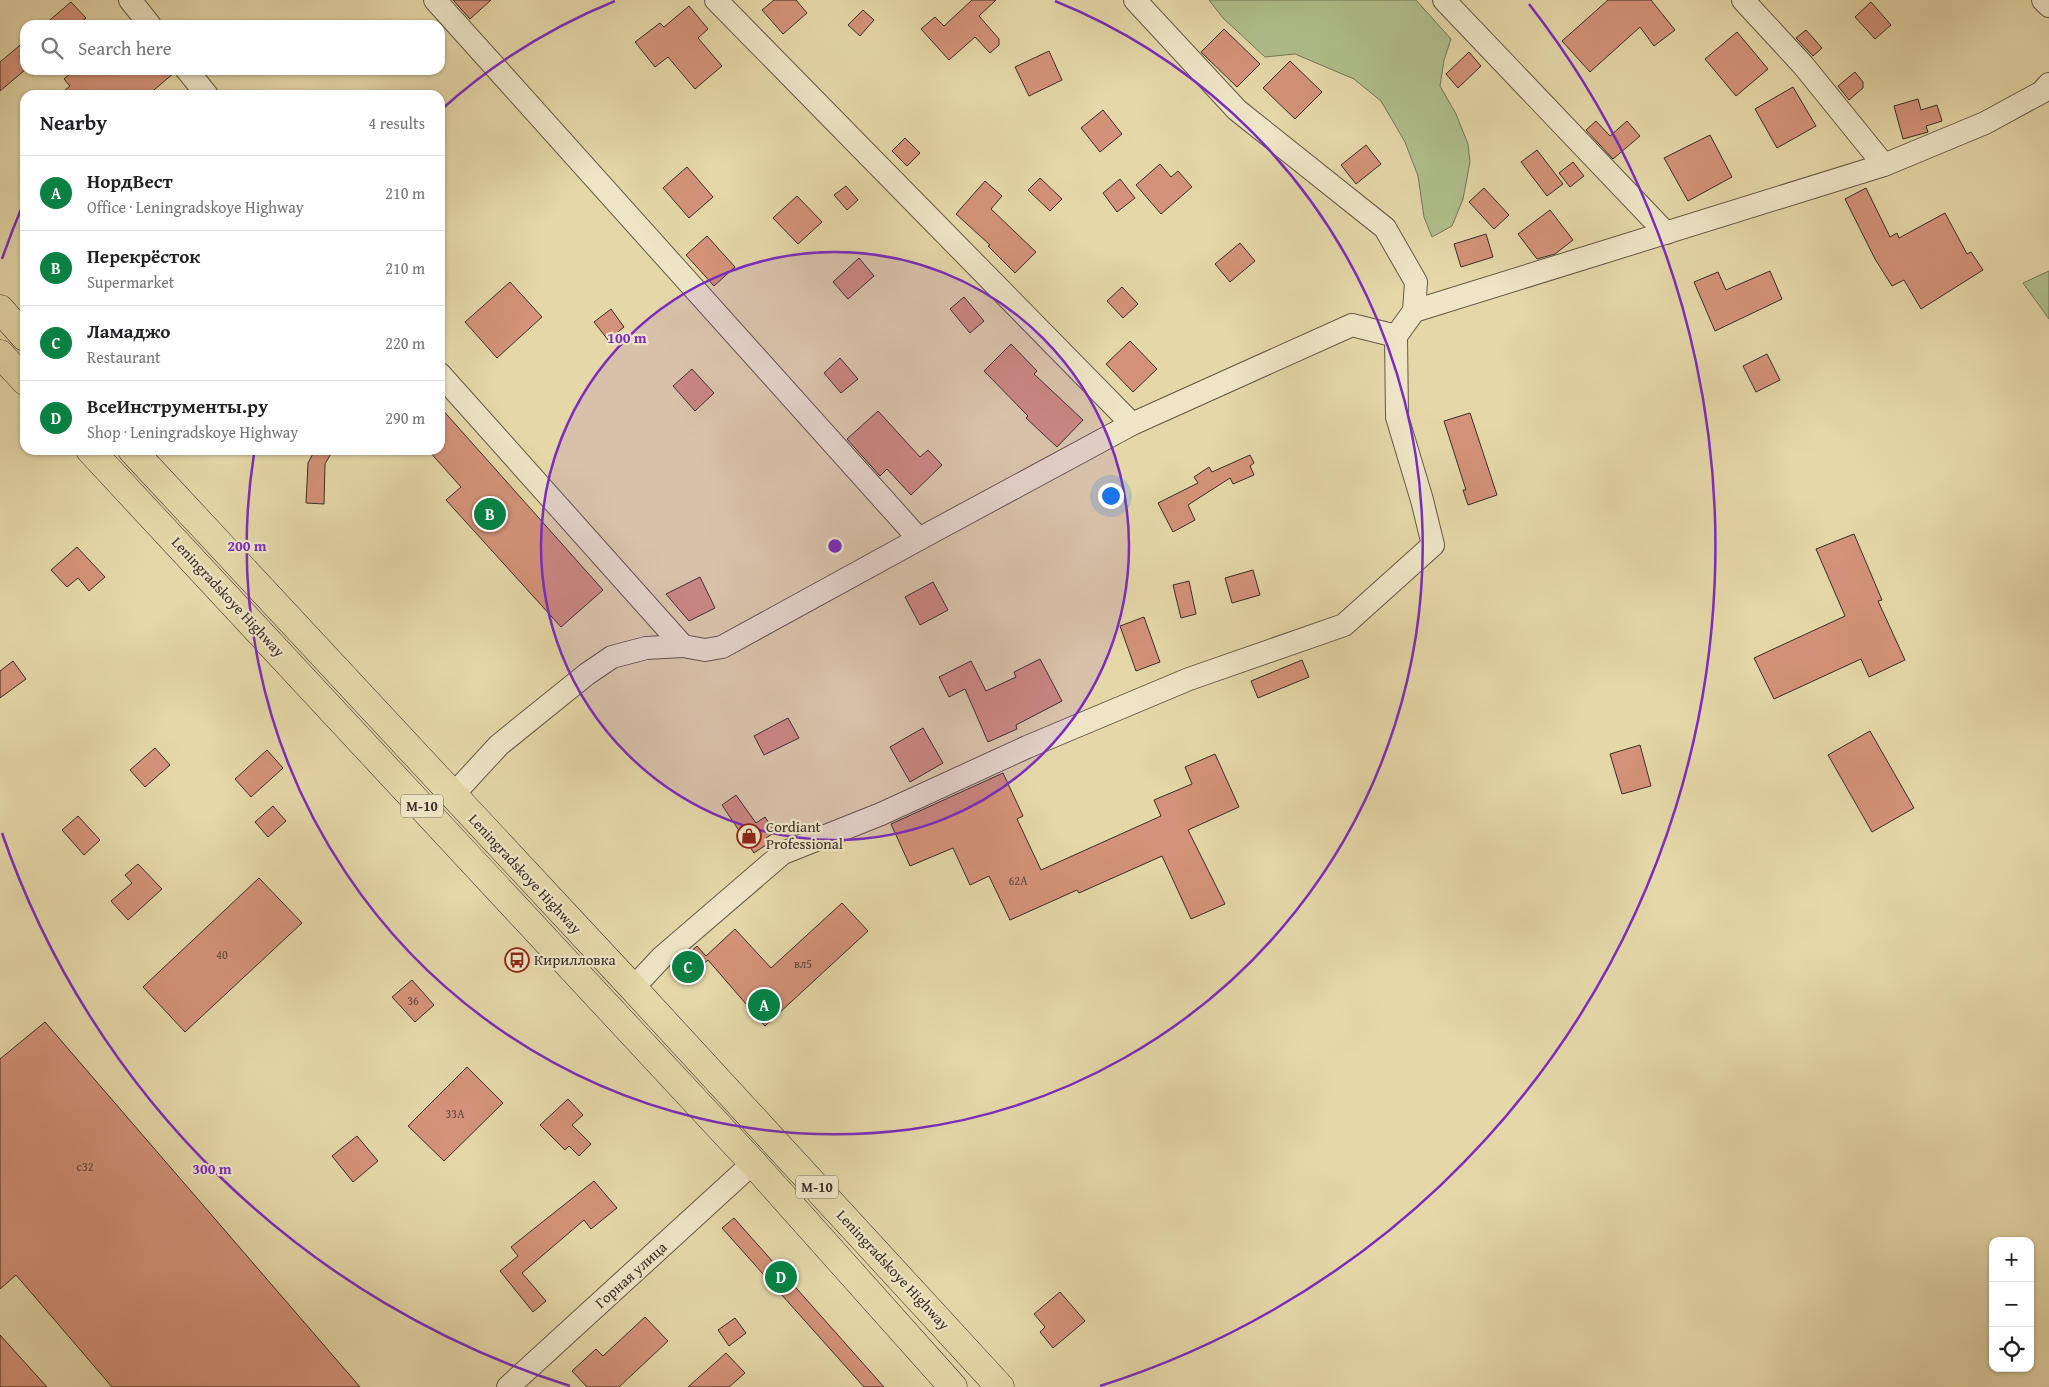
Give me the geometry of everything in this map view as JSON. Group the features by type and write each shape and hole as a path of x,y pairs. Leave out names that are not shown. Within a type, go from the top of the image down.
{"highway":[{"path":"0,310 20,332"},
{"path":"0,354 20,376"},
{"name":"Leningradskoye Highway","path":"95,455 753,1163 953,1387"},
{"name":"Leningradskoye Highway","path":"137,455 452,796 633,988 1000,1387"}],"street":[{"path":"130,0 146,20"},
{"path":"435,0 919,539"},
{"path":"716,0 1132,424"},
{"path":"633,988 662,957 783,853 881,814 1027,748 1189,679 1344,625 1432,545 1422,500 1397,417 1396,336 1414,312 1416,282 1385,228 1237,110 1135,0"},
{"path":"1444,0 1666,233"},
{"path":"1743,0 1803,65 1884,165"},
{"path":"2043,0 2049,6"},
{"path":"191,75 203,90"},
{"path":"1414,312 1884,165 1985,123 2042,92 2049,84"},
{"path":"452,796 499,745 587,674 612,657 646,648 682,646 705,650 722,647 1132,424 1352,325 1396,336"},
{"path":"445,380 682,646"},
{"name":"Горная улица","path":"508,1387 753,1163"}],"green space":[{"path":"1209,0 1416,0 1451,39 1444,60 1440,86 1456,114 1468,144 1470,162 1463,199 1452,226 1432,237 1424,217 1418,176 1405,142 1381,101 1354,79 1295,54 1265,57 1223,18"},
{"path":"2049,271 2049,319 2023,283"}],"building":[{"path":"453,0 491,0 470,19"},
{"path":"774,0 796,0 807,13 783,34 762,10"},
{"path":"972,0 996,0 979,16 999,39 999,45 990,53 975,37 949,60 921,29 935,17 944,26"},
{"path":"1608,0 1651,0 1675,30 1654,46 1640,27 1590,72 1562,41"},
{"path":"71,2 86,18 84,20 50,20"},
{"path":"1871,2 1891,25 1875,39 1855,17"},
{"path":"689,6 708,29 698,38 722,66 695,89 668,57 655,67 635,42 660,23 664,27"},
{"path":"863,10 874,20 860,36 848,25"},
{"path":"1224,29 1260,64 1237,87 1201,52"},
{"path":"1806,30 1822,48 1813,56 1796,38"},
{"path":"1737,32 1768,69 1736,96 1705,59"},
{"path":"20,45 20,74 0,91 0,62"},
{"path":"1049,51 1062,80 1029,96 1015,67"},
{"path":"1469,52 1481,66 1458,88 1446,74"},
{"path":"1290,61 1322,92 1295,119 1263,88"},
{"path":"1855,72 1863,82 1863,88 1849,100 1838,86"},
{"path":"68,75 172,75 154,90 65,90 70,86 64,79"},
{"path":"1793,87 1816,126 1777,148 1755,109"},
{"path":"1918,99 1921,110 1937,105 1942,121 1926,126 1928,132 1903,139 1894,106"},
{"path":"1103,110 1122,134 1100,152 1081,128"},
{"path":"1596,121 1610,136 1627,121 1640,136 1613,159 1586,130"},
{"path":"1710,135 1732,177 1688,201 1664,158"},
{"path":"905,138 920,153 907,166 892,151"},
{"path":"1366,145 1381,164 1356,184 1341,165"},
{"path":"1537,150 1563,184 1547,196 1521,162"},
{"path":"1573,162 1584,176 1570,187 1559,173"},
{"path":"1160,164 1171,177 1178,171 1192,187 1161,214 1136,185"},
{"path":"687,167 713,197 689,218 663,188"},
{"path":"1040,178 1062,199 1050,211 1028,190"},
{"path":"1120,179 1135,198 1117,212 1103,193"},
{"path":"985,181 1002,196 991,209 1036,252 1015,273 988,246 990,245 956,214"},
{"path":"846,186 858,200 847,210 834,195"},
{"path":"1484,188 1509,215 1494,229 1469,202"},
{"path":"1866,188 1890,237 1897,233 1899,238 1945,213 1967,254 1971,252 1983,270 1921,309 1904,280 1892,286 1875,259 1845,199"},
{"path":"797,196 822,222 798,244 773,218"},
{"path":"1550,210 1573,240 1555,254 1537,259 1518,234"},
{"path":"1486,234 1493,257 1461,267 1454,244"},
{"path":"707,236 735,267 714,286 686,255"},
{"path":"1240,243 1255,261 1230,282 1215,264"},
{"path":"859,258 874,276 848,299 833,282"},
{"path":"1770,271 1782,299 1715,331 1694,282 1718,272 1726,290"},
{"path":"510,282 542,317 497,358 465,322"},
{"path":"1122,287 1138,304 1123,318 1107,301"},
{"path":"964,297 984,321 970,333 950,309"},
{"path":"611,309 624,327 608,340 594,322"},
{"path":"1130,341 1157,369 1133,392 1106,364"},
{"path":"1011,344 1037,371 1034,374 1083,420 1057,447 1026,418 1028,416 984,371"},
{"path":"1767,354 1780,380 1756,392 1743,366"},
{"path":"840,358 858,379 841,393 824,373"},
{"path":"692,369 714,393 695,411 673,386"},
{"path":"878,411 920,457 928,450 942,465 911,495 887,469 880,476 847,439"},
{"path":"445,413 603,590 561,627 446,500 461,487 432,455 445,455"},
{"path":"1470,413 1497,495 1468,505 1463,490 1466,490 1444,421"},
{"path":"312,455 330,455 325,464 324,504 306,503 308,463"},
{"path":"1250,455 1254,463 1250,466 1254,475 1233,484 1230,478 1188,505 1195,520 1173,532 1158,503 1198,483 1194,477 1209,467 1212,472"},
{"path":"1854,534 1882,600 1878,601 1905,660 1869,677 1861,659 1774,699 1754,658 1845,616 1816,549"},
{"path":"77,547 105,577 89,591 78,578 67,587 51,570"},
{"path":"1253,570 1260,595 1232,603 1225,578"},
{"path":"700,577 715,608 689,621 666,594"},
{"path":"1189,581 1196,614 1181,618 1173,585"},
{"path":"933,582 948,610 920,625 905,597"},
{"path":"1144,617 1160,662 1136,671 1120,626"},
{"path":"1040,659 1062,701 1016,725 1017,729 988,742 965,689 949,697 939,677 971,661 986,691 1016,677 1014,672"},
{"path":"1302,660 1309,677 1258,698 1251,681"},
{"path":"13,661 26,679 0,698 0,671"},
{"path":"788,718 799,738 764,755 754,736"},
{"path":"923,728 943,763 910,782 890,747"},
{"path":"1870,731 1914,808 1872,832 1828,755"},
{"path":"1640,745 1651,786 1622,794 1610,754"},
{"path":"155,748 170,765 145,787 130,770"},
{"path":"267,750 283,768 251,797 235,779"},
{"path":"1215,754 1239,807 1188,830 1225,904 1191,919 1162,856 1079,893 1077,890 1010,920 989,876 970,885 953,848 910,866 891,824 1003,773 1023,816 1017,819 1041,870 1161,816 1154,800 1192,784 1185,767"},
{"path":"736,795 756,823 765,817 775,832 766,838 769,843 754,853 722,805"},
{"path":"273,806 286,821 268,837 255,822"},
{"path":"78,816 100,840 84,855 62,830"},
{"path":"138,864 162,889 128,920 111,901 132,883 125,875"},
{"path":"259,878 302,923 185,1032 143,987"},
{"path":"842,903 868,931 765,1026 708,960 690,976 678,963 697,946 706,956 735,929 771,968"},
{"path":"412,980 434,1005 415,1022 392,997"},
{"path":"45,1022 360,1387 112,1387 16,1275 0,1289 0,1059"},
{"path":"467,1067 503,1103 444,1161 408,1126"},
{"path":"568,1099 583,1115 572,1125 591,1144 579,1156 569,1146 565,1150 540,1125"},
{"path":"357,1136 378,1161 353,1182 332,1156"},
{"path":"594,1181 617,1208 591,1229 584,1220 522,1273 546,1301 533,1312 500,1271 518,1256 511,1247"},
{"path":"734,1218 884,1387 864,1387 722,1228"},
{"path":"1060,1292 1085,1321 1053,1348 1040,1332 1045,1327 1034,1314"},
{"path":"645,1317 668,1341 619,1387 587,1387 572,1371 596,1349 603,1356"},
{"path":"735,1318 746,1333 729,1346 718,1330"},
{"path":"0,1335 47,1387 0,1387"},
{"path":"726,1353 745,1373 729,1387 688,1387"}],"place":[{"name":"Перекрёсток","path":"490,514"},
{"name":"Cordiant Professional","path":"749,836"},
{"name":"Кирилловка","path":"517,960"},
{"name":"Ламаджо","path":"688,967"},
{"name":"НордВест","path":"764,1005"},
{"name":"ВсеИнструменты.ру","path":"781,1277"}]}
